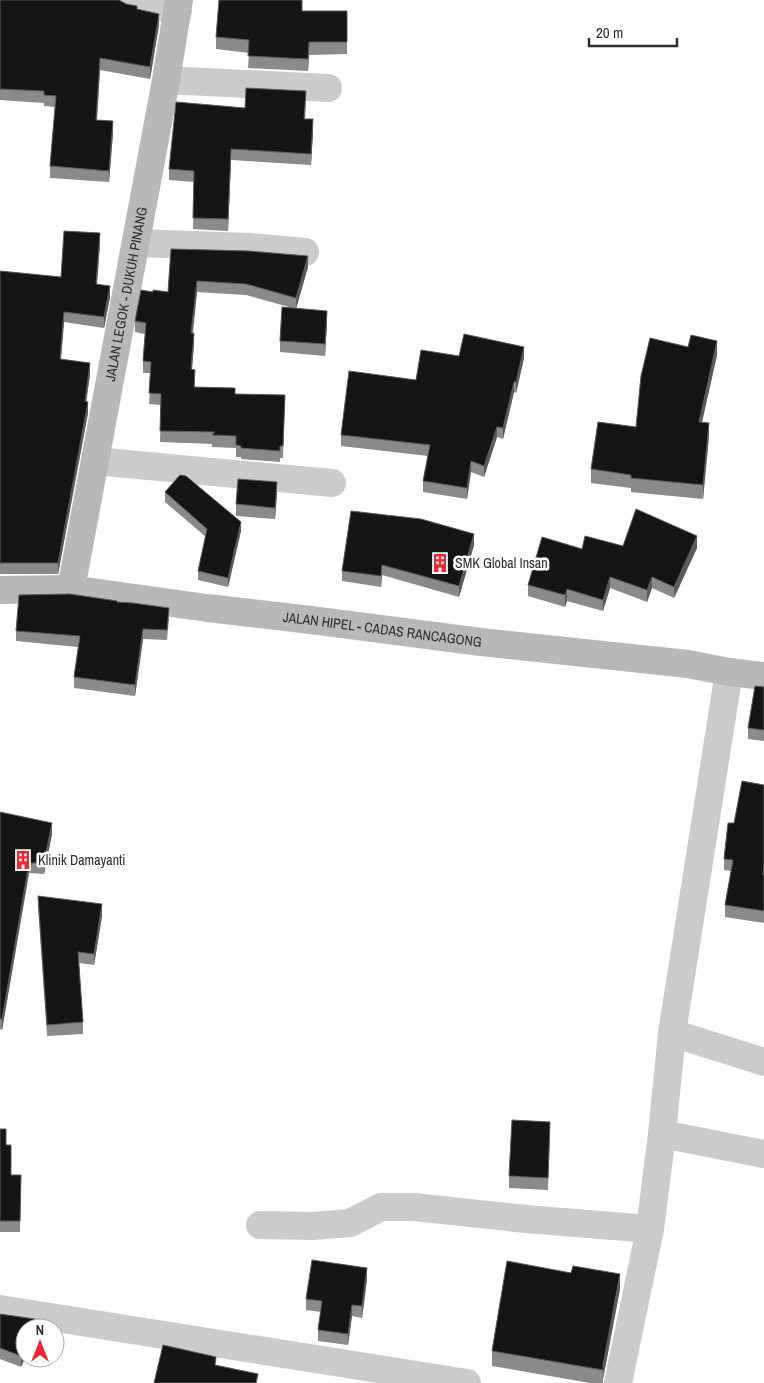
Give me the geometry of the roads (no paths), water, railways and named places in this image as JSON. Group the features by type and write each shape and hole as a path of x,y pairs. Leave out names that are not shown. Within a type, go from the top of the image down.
{"street":[{"path":"129,0 179,5"},
{"name":"JALAN LEGOK - DUKUH PINANG","path":"71,589 179,5"},
{"path":"166,80 328,88"},
{"path":"136,243 250,247 305,252"},
{"path":"95,461 332,483"},
{"name":"JALAN HIPEL - CADAS RANCAGONG","path":"0,590 71,589 481,642 688,664 729,672 764,676"},
{"path":"618,1383 650,1229 672,1033 729,672"},
{"path":"672,1033 764,1062"},
{"path":"662,1134 764,1154"},
{"path":"260,1225 313,1226 350,1223 381,1207 414,1207 526,1219 650,1229"},
{"path":"0,1309 467,1383"}],"place":[{"name":"SMK Global Insan","path":"440,563"},
{"name":"Klinik Damayanti","path":"23,860"}]}
